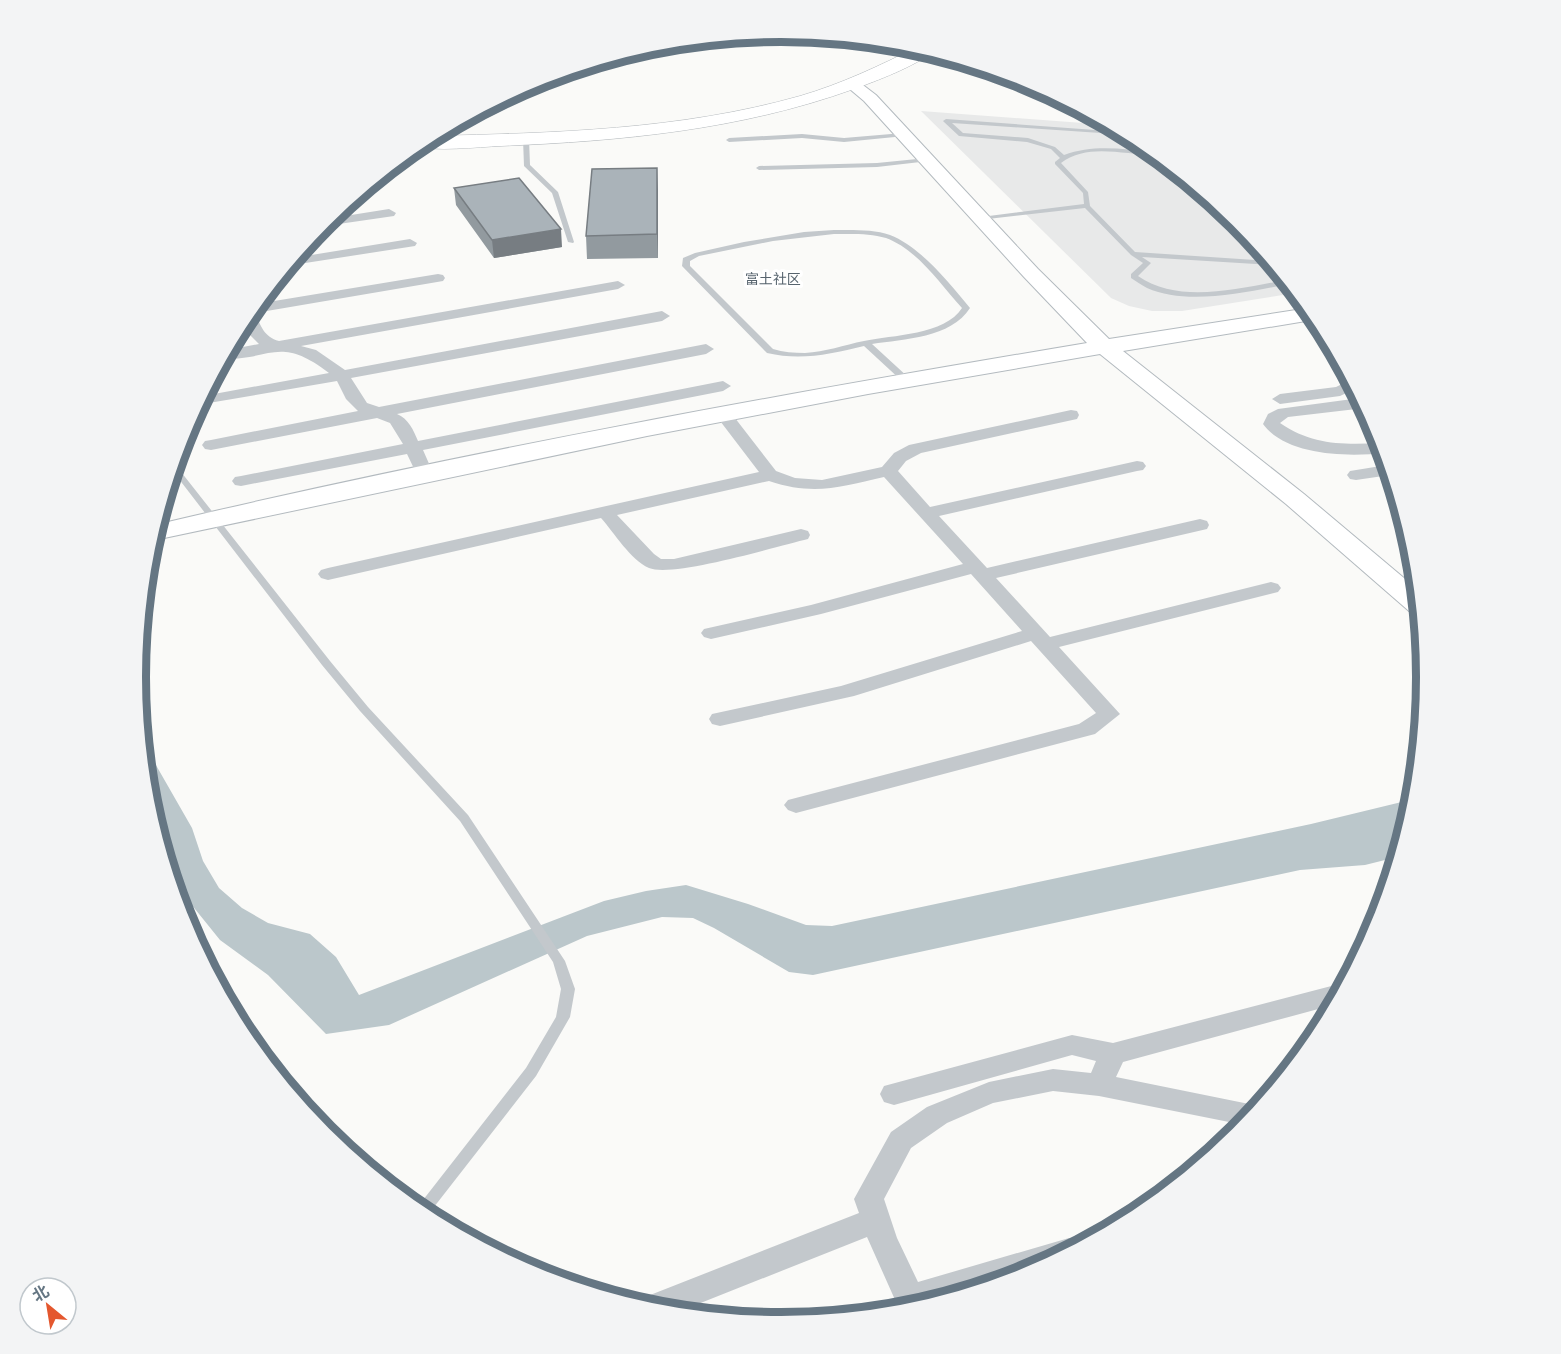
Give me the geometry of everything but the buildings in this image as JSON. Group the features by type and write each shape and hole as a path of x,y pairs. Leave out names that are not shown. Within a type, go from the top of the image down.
{"main road":[{"path":"440,142 588,136 722,119 786,107 853,85 913,56"},
{"path":"853,85 870,98 981,219 1103,346 1295,499 1410,598"},
{"path":"163,532 722,413 1103,346 1302,316"}],"street":[{"path":"339,221 389,213"},
{"path":"301,260 410,243"},
{"path":"265,307 438,278"},
{"path":"235,353 618,285"},
{"path":"210,399 662,316"},
{"path":"252,325 255,332 266,342 310,353 342,375 352,396 361,407 396,419 405,430 425,475"},
{"path":"211,445 706,349"},
{"path":"241,481 723,386"},
{"path":"1280,399 1345,387"},
{"path":"1354,404 1284,413 1274,418 1271,424 1299,443 1317,448 1330,450 1373,448"},
{"path":"722,413 770,475"},
{"path":"328,574 770,475 793,483 822,485 888,471 900,457 915,449 1071,415"},
{"path":"926,513 1137,466"},
{"path":"796,805 1087,729 1109,714 888,471"},
{"path":"1356,475 1381,471"},
{"path":"605,512 647,558 657,564 675,565 801,535"},
{"path":"711,633 979,571 1200,525"},
{"path":"720,719 846,691 1041,639 1271,588"},
{"path":"894,1094 1072,1045 1113,1054 1328,997"},
{"path":"1100,1085 1113,1054"},
{"path":"910,1299 869,1199 901,1140 938,1115 989,1093 1053,1080 1100,1085 1242,1113"},
{"path":"669,1302 876,1220"}],"lane":[{"path":"1063,157 1053,148 1028,140 962,135 946,121 1107,132"},
{"path":"1028,140 1032,127"},
{"path":"729,140 802,136 844,140 903,135"},
{"path":"526,140 527,166 555,192 570,242"},
{"path":"1138,153 1082,151 1063,157 1057,163 1086,193 1088,206 1133,254 1147,263 1134,276 1141,283 1187,295 1279,283"},
{"path":"759,168 877,165 927,160"},
{"path":"981,219 1088,206"},
{"path":"810,234 879,234 904,245 966,308 964,315 952,324 929,331 866,343 806,356 785,356 770,351 686,266 686,260 697,254 810,234"},
{"path":"1133,254 1262,262"},
{"path":"866,343 906,380"},
{"path":"179,473 356,700 464,818 559,961 568,989 563,1017 531,1072 428,1205"}],"shaded area":[{"path":"921,111 1092,124 1167,173 1199,200 1258,258 1287,294 1182,311 1152,311 1129,306 1111,298"},
{"path":"151,756 192,828 203,861 219,888 242,908 268,923 310,934 336,957 359,995 604,901 646,891 686,885 806,925 832,926 1311,824 1403,802 1389,859 1365,865 1300,870 813,975 789,972 693,918 662,917 587,936 389,1025 326,1034 268,975 220,940 185,897 179,881 167,841"}],"district":[{"name":"富土社区","path":"773,279"}]}
